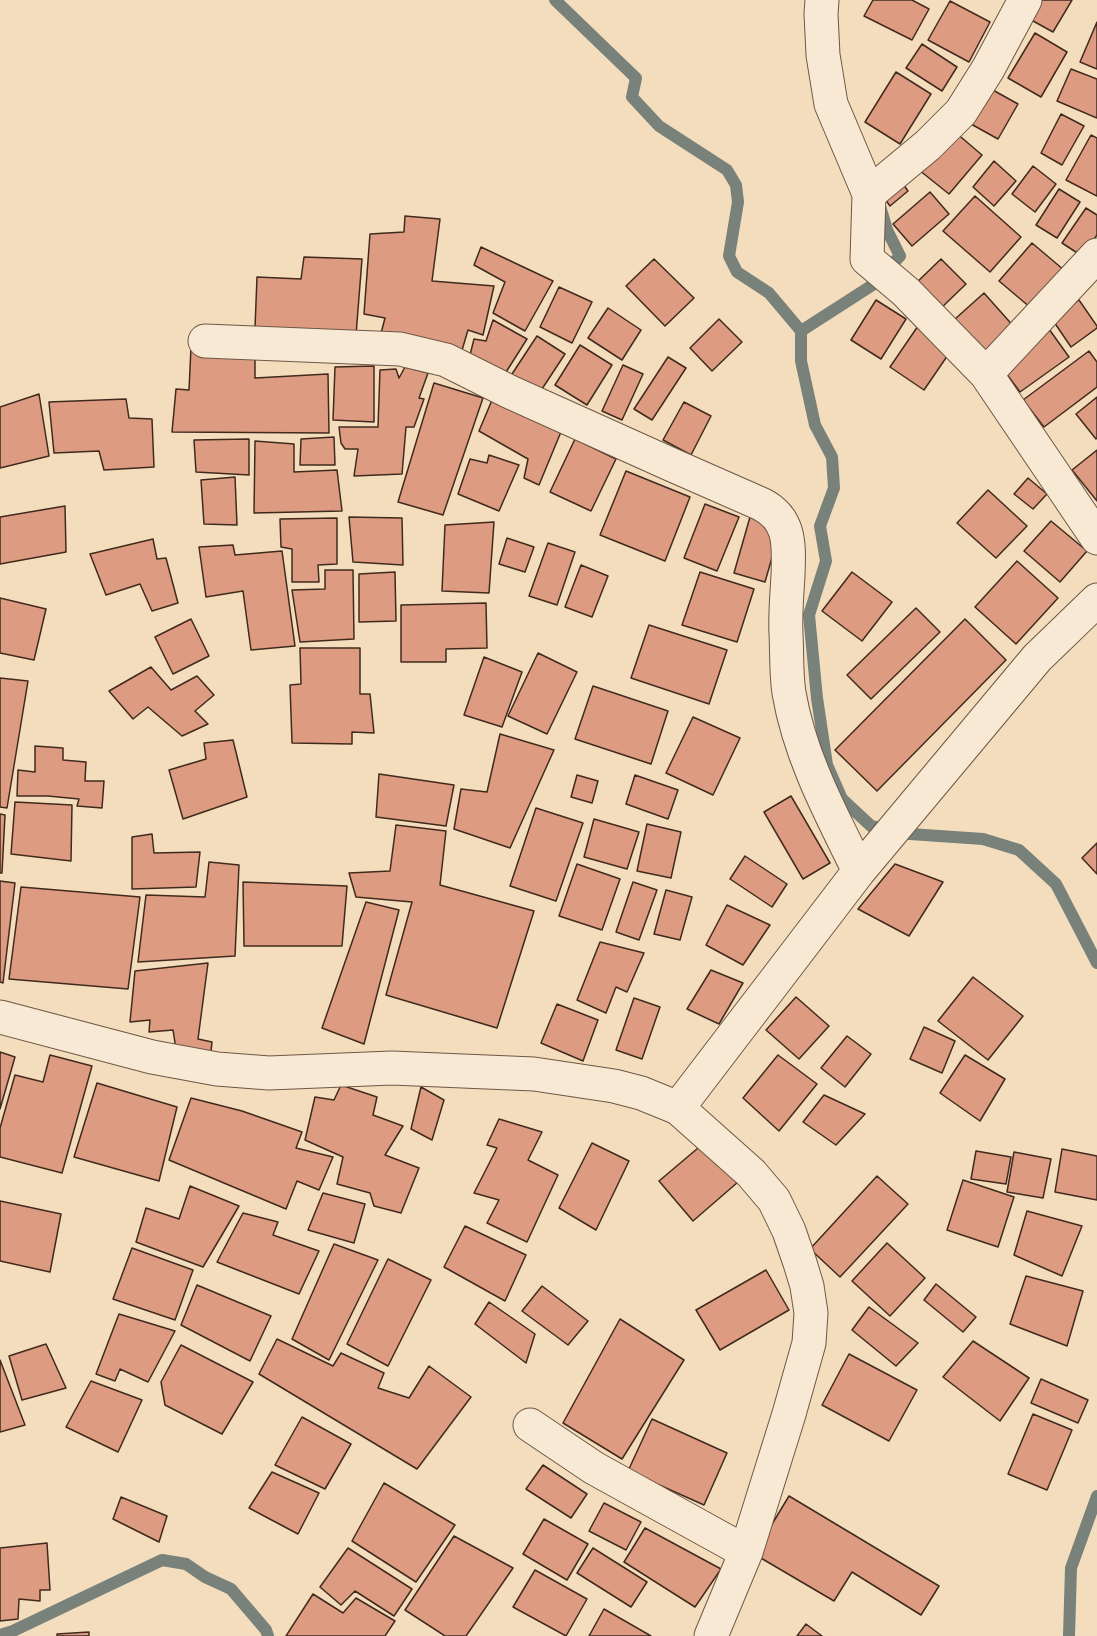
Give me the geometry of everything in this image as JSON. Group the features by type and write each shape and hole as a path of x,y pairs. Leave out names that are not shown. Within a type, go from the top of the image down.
{"street":[{"path":"822,0 820,15 823,55 831,104 869,194 867,259 906,292 986,374 1097,538"},
{"path":"869,194 928,145 961,112 988,69 1025,0"},
{"path":"986,374 1097,255"},
{"path":"205,341 400,349 446,360 510,392 772,510 782,522 789,547 786,631 789,692 796,722 817,785 859,872"},
{"path":"678,1108 859,872 1037,658 1097,600"},
{"path":"0,1017 152,1057 217,1069 269,1073 392,1068 534,1074 614,1086 641,1093 678,1108 751,1173 774,1200 789,1231 800,1263 807,1286 811,1313 809,1343 747,1552 711,1636"},
{"path":"530,1425 594,1468 747,1552"}],"building":[{"path":"873,0 912,0 929,9 912,40 864,16"},
{"path":"1033,0 1072,0 1053,32 1024,16"},
{"path":"950,1 990,22 969,62 928,40"},
{"path":"1097,22 1097,69 1080,62"},
{"path":"1035,33 1067,52 1041,97 1008,78"},
{"path":"922,44 957,67 942,91 906,68"},
{"path":"1071,69 1097,79 1097,118 1057,101"},
{"path":"896,72 931,94 900,144 865,122"},
{"path":"982,84 1018,104 998,139 962,119"},
{"path":"1061,114 1084,126 1062,165 1041,153"},
{"path":"948,126 982,155 949,194 914,166"},
{"path":"1091,135 1097,138 1097,196 1066,180"},
{"path":"994,161 1016,181 994,206 973,187"},
{"path":"1033,166 1056,184 1035,212 1012,194"},
{"path":"901,181 908,191 890,206 882,195"},
{"path":"1059,189 1080,202 1057,238 1036,225"},
{"path":"930,192 949,214 912,246 893,224"},
{"path":"975,196 1021,237 990,272 943,231"},
{"path":"1086,208 1097,215 1097,235 1082,256 1062,243"},
{"path":"405,216 440,219 432,281 494,286 483,335 468,330 460,357 380,337 385,318 364,314 370,234 404,232"},
{"path":"1032,243 1064,270 1031,308 999,281"},
{"path":"481,247 553,281 525,331 493,313 505,282 474,265"},
{"path":"304,257 362,259 356,335 255,328 257,277 301,279"},
{"path":"654,259 694,298 665,326 626,286"},
{"path":"941,259 966,284 938,311 913,286"},
{"path":"559,287 592,302 572,343 540,327"},
{"path":"984,293 1016,329 987,355 955,319"},
{"path":"876,300 906,319 881,359 851,340"},
{"path":"1079,300 1097,328 1071,347 1052,319"},
{"path":"608,308 641,330 622,360 588,338"},
{"path":"719,319 742,342 712,371 690,348"},
{"path":"493,320 527,339 501,380 468,363 474,339 486,341"},
{"path":"918,326 952,349 924,390 890,367"},
{"path":"1049,329 1069,357 1020,392 1000,365"},
{"path":"537,336 565,354 538,395 510,377"},
{"path":"580,345 612,365 587,405 555,385"},
{"path":"191,347 255,349 255,378 328,374 329,433 172,432 176,389 189,390"},
{"path":"1089,351 1097,362 1097,387 1044,427 1023,400"},
{"path":"668,357 686,368 652,420 634,409"},
{"path":"623,365 643,374 622,420 602,411"},
{"path":"374,366 374,422 333,420 335,367"},
{"path":"405,367 428,373 419,398 424,399 414,427 406,427 402,474 354,476 358,449 345,449 341,443 339,427 378,427 380,370 396,369 399,378"},
{"path":"434,383 483,398 443,515 398,502"},
{"path":"495,393 563,427 539,485 524,478 528,459 479,431"},
{"path":"39,394 49,456 0,468 0,407"},
{"path":"1097,397 1097,438 1096,439 1076,414"},
{"path":"126,399 129,418 152,419 154,467 104,470 99,451 54,453 49,402"},
{"path":"684,402 711,416 691,455 663,440"},
{"path":"334,437 335,465 300,465 301,439"},
{"path":"249,439 249,475 196,472 194,440"},
{"path":"575,439 616,459 591,511 550,492"},
{"path":"255,441 294,444 294,472 337,470 342,511 254,513"},
{"path":"1097,450 1097,501 1072,470"},
{"path":"489,455 519,465 499,511 458,494 470,459 487,463"},
{"path":"626,471 690,497 665,561 600,535"},
{"path":"235,477 237,525 204,524 201,480"},
{"path":"1028,478 1047,494 1033,509 1014,494"},
{"path":"988,490 1027,526 996,558 957,523"},
{"path":"705,504 739,517 717,571 684,558"},
{"path":"65,506 66,552 0,564 0,517"},
{"path":"349,517 402,518 403,565 353,562"},
{"path":"750,517 781,526 765,582 734,573"},
{"path":"337,518 337,564 318,565 319,582 292,582 292,549 281,547 280,519"},
{"path":"1051,521 1087,551 1060,582 1024,551"},
{"path":"494,522 489,593 442,591 445,525"},
{"path":"507,538 534,547 525,572 499,564"},
{"path":"153,539 157,559 166,558 178,603 152,611 140,584 106,595 90,554"},
{"path":"548,543 575,552 557,605 529,596"},
{"path":"233,545 235,555 282,551 295,646 251,650 243,591 206,597 199,547"},
{"path":"1017,561 1058,598 1016,644 975,607"},
{"path":"581,565 608,576 592,617 565,607"},
{"path":"325,570 353,570 354,639 300,642 292,590 325,589"},
{"path":"395,572 396,621 359,622 359,574"},
{"path":"700,572 754,589 737,642 682,625"},
{"path":"852,572 892,602 862,641 822,611"},
{"path":"0,598 46,609 34,660 0,653"},
{"path":"486,603 487,648 446,649 446,662 401,662 401,605"},
{"path":"916,608 940,632 871,699 847,675"},
{"path":"191,619 209,656 173,674 155,637"},
{"path":"965,619 1006,660 877,791 835,750"},
{"path":"649,625 727,650 709,704 631,678"},
{"path":"300,648 360,648 360,694 370,694 374,733 352,732 352,744 292,743 290,685 301,684"},
{"path":"538,653 577,672 547,734 508,716"},
{"path":"484,657 522,672 502,727 464,715"},
{"path":"151,667 171,690 197,676 214,695 195,711 208,724 182,736 148,707 133,719 109,691"},
{"path":"0,678 28,681 7,808 0,807"},
{"path":"593,686 668,711 651,764 575,739"},
{"path":"693,717 740,738 713,795 666,773"},
{"path":"500,734 554,750 510,848 454,829 461,789 487,792"},
{"path":"233,740 247,797 183,819 169,770 206,759 204,743"},
{"path":"35,746 63,748 63,760 86,762 85,781 104,781 102,808 77,806 79,799 17,796 18,770 35,772"},
{"path":"379,774 454,785 446,826 376,817"},
{"path":"577,775 598,781 592,803 571,797"},
{"path":"635,775 678,790 668,819 626,804"},
{"path":"791,796 830,863 803,879 764,812"},
{"path":"15,802 72,805 71,861 11,854"},
{"path":"536,808 583,823 556,901 510,886"},
{"path":"0,814 5,815 2,873 0,873"},
{"path":"594,819 639,832 627,869 584,857"},
{"path":"647,824 681,832 671,878 637,871"},
{"path":"396,825 446,831 440,885 534,911 497,1028 386,995 412,902 356,897 349,873 390,871"},
{"path":"152,834 154,853 200,852 196,887 132,889 132,837"},
{"path":"1097,843 1097,874 1082,858"},
{"path":"745,856 787,884 772,907 730,879"},
{"path":"209,862 239,865 235,956 138,962 146,895 205,897"},
{"path":"577,864 620,879 602,930 559,916"},
{"path":"895,864 943,882 909,936 858,909"},
{"path":"0,881 15,883 3,983 0,982"},
{"path":"243,882 347,886 342,946 244,946"},
{"path":"633,882 657,890 639,940 616,932"},
{"path":"21,887 140,897 128,989 9,979"},
{"path":"666,890 692,897 680,940 654,934"},
{"path":"366,902 399,910 364,1044 322,1028"},
{"path":"727,905 770,925 743,965 706,945"},
{"path":"600,942 644,953 627,992 616,987 606,1013 577,1000"},
{"path":"208,963 198,1039 212,1042 211,1051 176,1049 173,1030 149,1032 150,1020 130,1022 135,971"},
{"path":"711,970 743,983 719,1024 687,1009"},
{"path":"973,977 1023,1016 988,1060 938,1021"},
{"path":"796,997 829,1026 799,1059 766,1030"},
{"path":"634,998 660,1007 642,1059 616,1050"},
{"path":"557,1004 598,1020 583,1061 541,1043"},
{"path":"924,1027 955,1041 942,1073 910,1059"},
{"path":"847,1036 871,1054 845,1087 821,1068"},
{"path":"0,1052 15,1057 0,1109"},
{"path":"50,1055 92,1066 62,1173 0,1157 0,1128 15,1075 43,1082"},
{"path":"778,1055 817,1084 779,1131 743,1098"},
{"path":"965,1055 1005,1079 980,1121 940,1093"},
{"path":"97,1083 177,1107 159,1181 74,1157"},
{"path":"341,1085 377,1097 373,1115 403,1126 385,1155 419,1168 401,1213 374,1206 370,1193 337,1184 343,1157 305,1140 315,1097 334,1100"},
{"path":"421,1087 444,1100 432,1140 411,1129"},
{"path":"824,1095 865,1114 836,1145 803,1122"},
{"path":"191,1098 242,1111 302,1132 296,1148 333,1157 319,1190 297,1181 286,1209 169,1160"},
{"path":"499,1119 542,1132 528,1160 558,1175 527,1242 487,1223 499,1200 474,1193 497,1148 487,1145"},
{"path":"592,1143 629,1161 596,1230 559,1208"},
{"path":"704,1143 738,1182 693,1221 659,1181"},
{"path":"1062,1149 1097,1156 1097,1200 1055,1192"},
{"path":"976,1151 1011,1157 1006,1184 971,1179"},
{"path":"1014,1152 1051,1159 1043,1198 1007,1192"},
{"path":"877,1176 908,1204 840,1277 810,1249"},
{"path":"963,1180 1014,1197 998,1247 947,1230"},
{"path":"190,1186 239,1206 203,1267 136,1242 146,1208 179,1219"},
{"path":"323,1193 365,1204 354,1243 308,1230"},
{"path":"0,1201 61,1214 50,1272 0,1261"},
{"path":"1027,1211 1082,1226 1062,1276 1014,1255"},
{"path":"243,1213 278,1222 273,1235 319,1251 299,1294 217,1262"},
{"path":"465,1226 526,1255 505,1301 444,1267"},
{"path":"887,1243 925,1278 890,1316 852,1281"},
{"path":"334,1244 378,1260 329,1360 292,1339"},
{"path":"132,1248 193,1270 175,1320 113,1299"},
{"path":"388,1259 431,1280 388,1366 347,1344"},
{"path":"766,1270 789,1310 720,1350 696,1310"},
{"path":"1026,1276 1083,1291 1067,1346 1010,1324"},
{"path":"936,1284 976,1317 963,1332 924,1300"},
{"path":"197,1285 271,1316 250,1361 181,1325"},
{"path":"542,1286 588,1321 568,1345 522,1311"},
{"path":"489,1302 535,1334 526,1363 475,1324"},
{"path":"869,1307 918,1343 896,1366 852,1330"},
{"path":"119,1314 175,1331 148,1382 120,1369 115,1381 96,1374"},
{"path":"620,1319 684,1360 622,1459 563,1423"},
{"path":"277,1339 333,1366 341,1353 384,1373 378,1388 409,1398 429,1366 471,1397 417,1469 259,1374"},
{"path":"973,1341 1029,1378 1000,1421 943,1377"},
{"path":"46,1344 66,1388 22,1400 9,1356"},
{"path":"181,1345 253,1382 222,1434 165,1405 161,1382"},
{"path":"849,1354 917,1390 889,1441 822,1405"},
{"path":"0,1360 25,1425 0,1432"},
{"path":"1041,1379 1088,1400 1078,1423 1031,1403"},
{"path":"91,1381 142,1400 118,1452 66,1427"},
{"path":"1033,1414 1072,1430 1047,1490 1008,1474"},
{"path":"302,1417 351,1444 325,1489 275,1465"},
{"path":"652,1419 727,1453 704,1505 628,1471"},
{"path":"543,1465 587,1494 571,1518 526,1489"},
{"path":"272,1472 319,1493 298,1534 249,1508"},
{"path":"384,1483 455,1525 416,1582 352,1541"},
{"path":"789,1496 939,1586 921,1615 852,1572 834,1601 754,1554"},
{"path":"121,1497 167,1516 159,1542 113,1519"},
{"path":"604,1503 641,1522 626,1550 589,1531"},
{"path":"544,1519 588,1544 567,1580 523,1554"},
{"path":"645,1528 721,1569 695,1607 624,1562"},
{"path":"454,1536 513,1568 466,1636 445,1636 405,1610"},
{"path":"47,1543 50,1590 40,1590 40,1601 19,1599 18,1619 0,1621 0,1548"},
{"path":"348,1548 412,1589 394,1616 355,1591 341,1605 320,1587"},
{"path":"593,1548 647,1582 631,1607 577,1573"},
{"path":"535,1570 587,1599 566,1636 513,1607"},
{"path":"313,1594 343,1613 356,1598 395,1621 385,1636 286,1636"},
{"path":"604,1609 651,1636 589,1636"},
{"path":"806,1624 822,1636 797,1636"},
{"path":"89,1632 89,1636 57,1636 57,1634"}],"waterway":[{"path":"555,0 636,78 632,97 659,126 727,170 736,185 738,202 729,256 737,272 769,293 801,331"},
{"path":"880,206 887,230 900,256 871,286 801,331 801,361 815,425 832,457 834,488 820,526 826,561 809,615 817,698 827,765 842,799 871,826 910,834 983,839 1019,850 1056,884 1097,963"},
{"path":"1069,1636 1071,1568 1097,1496"},
{"path":"0,1635 13,1631 162,1560 186,1564 205,1577 231,1589 266,1630 268,1636"}]}
